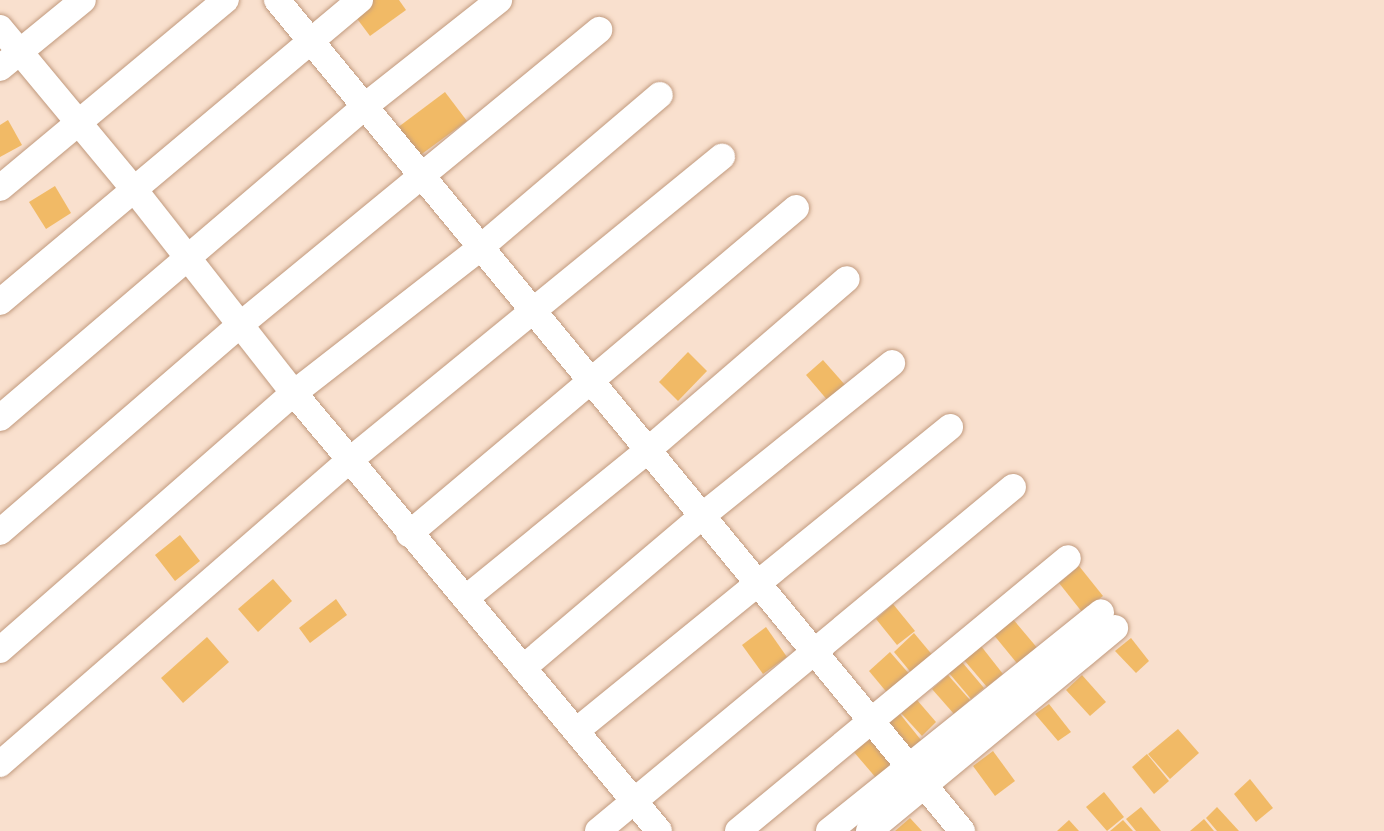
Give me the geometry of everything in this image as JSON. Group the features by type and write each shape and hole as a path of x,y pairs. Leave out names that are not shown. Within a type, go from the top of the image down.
{"street":[{"path":"10,60 83,0"},
{"path":"0,188 226,0"},
{"path":"277,0 962,831"},
{"path":"0,302 360,0"},
{"path":"0,418 365,106 499,0"},
{"path":"0,28 10,60 77,123 133,188 409,534 466,598 659,831"},
{"path":"0,532 240,325 423,178 599,30"},
{"path":"0,650 294,393 480,248 660,95"},
{"path":"0,764 350,460 722,157"},
{"path":"409,534 796,208"},
{"path":"466,598 648,450 846,279"},
{"path":"523,668 702,516 892,363"},
{"path":"576,732 950,427"},
{"path":"598,831 1013,487"},
{"path":"738,831 1068,558"},
{"path":"828,831 915,776 1108,620"},
{"path":"869,831 915,776"}],"building":[{"path":"369,0 399,0 406,10 370,36 352,12"},
{"path":"445,92 467,121 419,156 397,128"},
{"path":"8,120 22,145 0,157 0,125"},
{"path":"55,186 71,213 46,229 29,202"},
{"path":"688,352 707,371 678,401 659,382"},
{"path":"823,360 846,386 829,402 806,375"},
{"path":"180,535 200,561 175,581 155,555"},
{"path":"1079,566 1103,596 1082,612 1059,583"},
{"path":"273,579 292,601 258,632 238,609"},
{"path":"336,599 347,615 310,643 299,628"},
{"path":"893,604 915,631 897,645 876,619"},
{"path":"1012,618 1039,650 1020,667 993,634"},
{"path":"766,627 787,657 763,674 742,645"},
{"path":"914,633 934,657 913,675 894,652"},
{"path":"207,637 229,662 183,703 161,678"},
{"path":"1131,638 1149,661 1136,673 1115,651"},
{"path":"981,646 1003,674 987,687 964,660"},
{"path":"890,652 911,676 889,695 869,671"},
{"path":"962,662 984,688 971,699 949,673"},
{"path":"948,675 970,700 954,714 932,689"},
{"path":"1082,675 1106,702 1090,716 1066,690"},
{"path":"917,700 936,722 922,736 901,713"},
{"path":"1049,704 1071,732 1058,741 1035,714"},
{"path":"900,714 921,740 904,754 883,728"},
{"path":"1178,729 1199,753 1170,779 1148,754"},
{"path":"873,734 896,762 877,779 853,751"},
{"path":"993,751 1015,781 995,796 973,766"},
{"path":"1147,754 1169,781 1154,794 1132,767"},
{"path":"1250,779 1273,808 1256,822 1234,794"},
{"path":"1104,792 1124,817 1107,831 1086,807"},
{"path":"1141,807 1161,831 1136,831 1126,819"},
{"path":"1217,807 1239,831 1217,831 1206,818"},
{"path":"910,818 922,831 895,831"},
{"path":"1204,819 1214,831 1190,831"},
{"path":"1069,820 1079,831 1057,831"},
{"path":"1123,820 1133,831 1110,831"}]}
